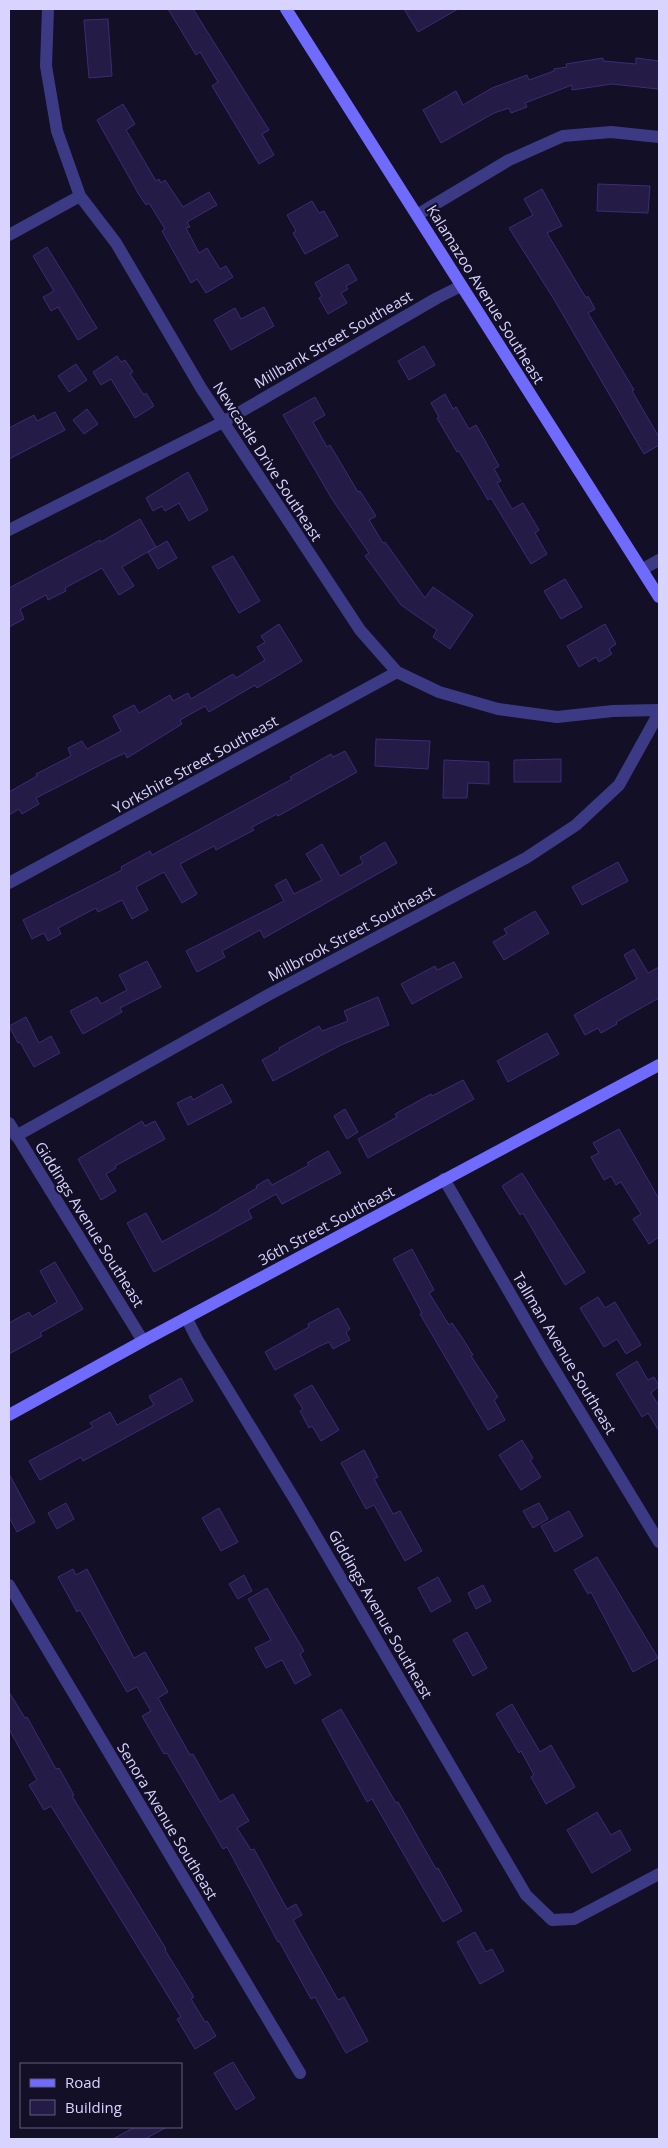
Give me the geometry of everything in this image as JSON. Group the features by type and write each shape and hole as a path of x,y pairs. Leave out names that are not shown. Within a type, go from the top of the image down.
{"street":[{"name":"Newcastle Drive Southeast","path":"48,9 46,66 57,131 80,196 116,243 223,422 360,630 397,672 439,692 498,709 557,717 613,711 659,712"},
{"name":"Kalamazoo Avenue Southeast","path":"286,9 659,596"},
{"path":"417,215 509,160 563,136 612,132 659,137"},
{"path":"9,235 80,196"},
{"name":"Millbank Street Southeast","path":"9,530 223,422 436,298 461,286"},
{"path":"643,569 659,560"},
{"name":"Yorkshire Street Southeast","path":"9,883 397,672"},
{"name":"Millbrook Street Southeast","path":"16,1136 270,994 535,853 576,825 619,785 659,712"},
{"name":"36th Street Southeast","path":"9,1415 444,1179 659,1067"},
{"name":"Giddings Avenue Southeast","path":"9,1123 143,1341"},
{"name":"Tallman Avenue Southeast","path":"444,1179 534,1334 659,1542"},
{"name":"Giddings Avenue Southeast","path":"187,1319 197,1339 296,1500 526,1895 552,1920 574,1919 659,1874"},
{"name":"Senora Avenue Southeast","path":"9,1585 300,2073"}],"building":[{"path":"168,9 193,9 269,130 262,134 274,155 259,164 212,86 218,82 200,52 196,55"},
{"path":"404,9 458,9 418,32"},
{"path":"108,19 112,76 89,78 84,20"},
{"path":"603,58 603,61 636,64 636,58 659,61 658,89 612,84 572,90 572,85 525,103 527,107 511,113 509,108 494,113 441,143 423,110 456,91 463,105 492,88 527,75 529,80 554,71 554,69 567,67 566,64"},
{"path":"123,104 135,124 126,130 156,181 159,179 161,183 165,180 183,207 209,192 217,205 187,222 190,227 186,228 199,253 207,248 220,269 226,266 233,277 206,293 197,279 191,283 162,231 165,229 149,203 146,205 138,193 97,120"},
{"path":"598,184 650,186 648,213 597,211"},
{"path":"542,189 562,226 547,233 586,298 588,296 595,309 588,313 634,390 632,391 659,437 659,445 644,454 555,301 509,228 533,215 524,199"},
{"path":"312,201 319,213 324,211 338,236 305,254 293,233 296,231 287,215"},
{"path":"47,247 97,328 78,340 58,307 51,311 43,297 54,291 33,256"},
{"path":"348,264 357,280 346,286 348,289 341,293 347,303 328,314 319,298 322,296 315,283"},
{"path":"264,307 274,326 231,350 214,320 235,308 241,319"},
{"path":"424,346 435,365 409,380 398,361"},
{"path":"117,356 121,362 125,360 133,372 130,374 154,406 135,418 111,379 101,385 93,372"},
{"path":"76,364 87,380 69,392 58,376"},
{"path":"445,394 453,409 456,407 469,429 476,425 483,437 499,466 494,469 501,481 497,483 512,509 523,503 539,530 535,533 547,554 531,564 491,498 488,500 437,418 439,417 431,403"},
{"path":"315,397 325,415 313,422 327,447 330,445 358,492 360,491 376,516 369,520 383,543 385,542 425,598 433,587 473,615 450,649 433,637 437,630 401,605 365,556 369,553 332,499 283,415"},
{"path":"87,409 98,424 84,434 73,420"},
{"path":"55,412 65,430 9,459 9,428 34,415 37,421"},
{"path":"188,472 208,510 189,521 179,503 165,511 162,506 153,511 146,498"},
{"path":"140,519 156,547 122,567 134,586 119,595 102,568 65,588 66,591 48,600 46,595 20,609 24,619 9,627 9,588 100,540 101,542"},
{"path":"167,541 177,558 158,569 148,552"},
{"path":"233,556 260,601 239,613 212,567"},
{"path":"565,579 582,607 561,619 544,591"},
{"path":"279,624 302,661 257,688 255,685 209,712 205,706 180,720 182,724 127,758 125,753 112,759 36,798 39,804 22,814 19,809 9,815 9,792 37,776 36,774 71,756 68,748 82,741 87,749 121,731 113,716 134,705 139,713 170,695 173,701 188,693 191,699 233,674 236,678 265,660 257,647 265,642 261,636"},
{"path":"605,624 616,644 609,649 612,654 599,662 596,657 579,667 567,646"},
{"path":"376,739 430,741 428,769 375,766"},
{"path":"345,751 357,772 278,816 277,814 252,827 254,830 216,850 214,846 180,864 197,894 182,903 164,872 136,887 148,910 132,919 122,900 98,912 96,908 58,928 61,934 48,941 44,933 32,939 23,920 122,870 121,867 150,851 152,855 204,827 292,779 290,777 331,754 333,757"},
{"path":"561,759 561,782 514,782 514,760"},
{"path":"444,760 489,762 489,784 468,783 467,798 443,798"},
{"path":"385,842 397,863 264,938 260,930 222,951 225,957 197,972 186,951 284,901 275,885 286,879 294,894 322,880 306,854 322,844 340,876 363,863 360,857"},
{"path":"618,862 628,881 582,905 572,887"},
{"path":"535,911 549,933 504,960 493,942 507,934 504,929"},
{"path":"634,949 648,973 659,967 659,998 616,1022 617,1024 601,1033 598,1028 585,1035 574,1015 637,979 624,955"},
{"path":"147,961 161,987 120,1008 122,1012 83,1034 70,1011 97,997 101,1004 127,990 119,975"},
{"path":"454,962 462,977 412,1004 401,984 435,966 437,970"},
{"path":"378,997 389,1025 341,1045 273,1081 262,1060 280,1050 279,1048 319,1026 322,1031 348,1021 344,1011"},
{"path":"26,1017 39,1043 51,1036 60,1053 34,1067 9,1026"},
{"path":"547,1033 559,1054 508,1082 497,1061"},
{"path":"463,1080 474,1099 368,1158 358,1139 397,1117 395,1114 431,1094 432,1096"},
{"path":"222,1084 232,1102 188,1125 177,1103 191,1096 193,1100"},
{"path":"345,1109 358,1132 347,1139 334,1116"},
{"path":"142,1121 145,1126 155,1121 165,1139 115,1166 116,1168 106,1174 116,1191 101,1200 78,1159"},
{"path":"619,1129 659,1199 659,1237 649,1244 633,1219 641,1214 621,1182 616,1185 611,1176 604,1180 591,1157 599,1153 593,1143"},
{"path":"328,1151 341,1173 282,1204 276,1194 248,1210 252,1218 154,1272 127,1223 146,1213 162,1242 220,1210 257,1188 256,1186 268,1179 272,1185 309,1165 307,1163"},
{"path":"522,1173 585,1272 565,1285 523,1213 520,1215 502,1186"},
{"path":"412,1249 434,1290 429,1293 449,1325 452,1323 463,1339 473,1355 471,1356 498,1397 494,1400 505,1420 488,1430 420,1314 422,1313 393,1259"},
{"path":"55,1262 83,1309 40,1333 42,1336 9,1354 9,1323 29,1312 32,1317 57,1302 40,1271"},
{"path":"598,1297 605,1308 615,1302 641,1345 626,1354 617,1339 604,1347 580,1308"},
{"path":"338,1308 350,1329 346,1332 350,1340 333,1349 329,1342 275,1370 265,1352 309,1327 308,1324"},
{"path":"637,1361 648,1380 654,1377 659,1386 651,1393 659,1406 659,1431 648,1413 642,1417 616,1374"},
{"path":"181,1378 193,1401 83,1461 81,1457 40,1480 29,1461 93,1427 90,1423 110,1412 117,1425 154,1405 149,1396"},
{"path":"312,1385 339,1430 321,1441 312,1426 309,1428 300,1411 303,1409 294,1395"},
{"path":"522,1440 533,1458 530,1460 541,1477 521,1490 499,1455"},
{"path":"364,1450 378,1477 374,1479 393,1514 400,1511 422,1551 405,1561 374,1505 366,1509 341,1463"},
{"path":"9,1474 35,1522 17,1532 9,1517"},
{"path":"66,1503 74,1519 57,1529 48,1513"},
{"path":"539,1503 548,1519 533,1528 523,1511"},
{"path":"219,1508 238,1542 221,1551 202,1518"},
{"path":"569,1511 583,1536 555,1552 541,1526"},
{"path":"597,1557 658,1658 633,1672 591,1592 588,1594 574,1570"},
{"path":"73,1569 76,1575 87,1569 134,1658 145,1652 168,1692 158,1698 190,1755 193,1754 220,1802 233,1794 249,1821 237,1828 251,1850 254,1849 287,1909 296,1904 302,1915 293,1920 338,2000 344,1997 368,2041 346,2053 315,1997 311,1999 227,1847 223,1849 167,1753 164,1754 142,1716 151,1711 137,1687 127,1692 80,1610 77,1612 58,1577"},
{"path":"244,1575 252,1591 238,1599 229,1584"},
{"path":"438,1577 451,1601 431,1612 418,1588"},
{"path":"483,1585 491,1601 476,1609 468,1593"},
{"path":"267,1588 304,1651 300,1654 311,1675 295,1684 282,1660 266,1668 255,1648 271,1640 248,1599"},
{"path":"467,1632 487,1668 473,1676 453,1640"},
{"path":"9,1692 25,1718 27,1717 56,1769 59,1768 74,1795 72,1796 166,1949 194,1997 191,1999 216,2036 195,2049 177,2019 181,2017 51,1806 44,1810 29,1785 37,1780 9,1729"},
{"path":"512,1704 540,1752 551,1745 575,1787 546,1804 531,1777 534,1775 521,1751 519,1753 496,1714"},
{"path":"341,1709 396,1803 398,1802 436,1869 438,1868 462,1911 443,1922 372,1799 367,1802 322,1720"},
{"path":"597,1812 611,1835 620,1830 631,1850 592,1873 567,1830"},
{"path":"475,1932 486,1952 492,1949 504,1971 480,1984 457,1942"},
{"path":"233,2062 255,2098 236,2110 214,2073"},
{"path":"133,2128 165,2128 145,2139 113,2139"}]}
